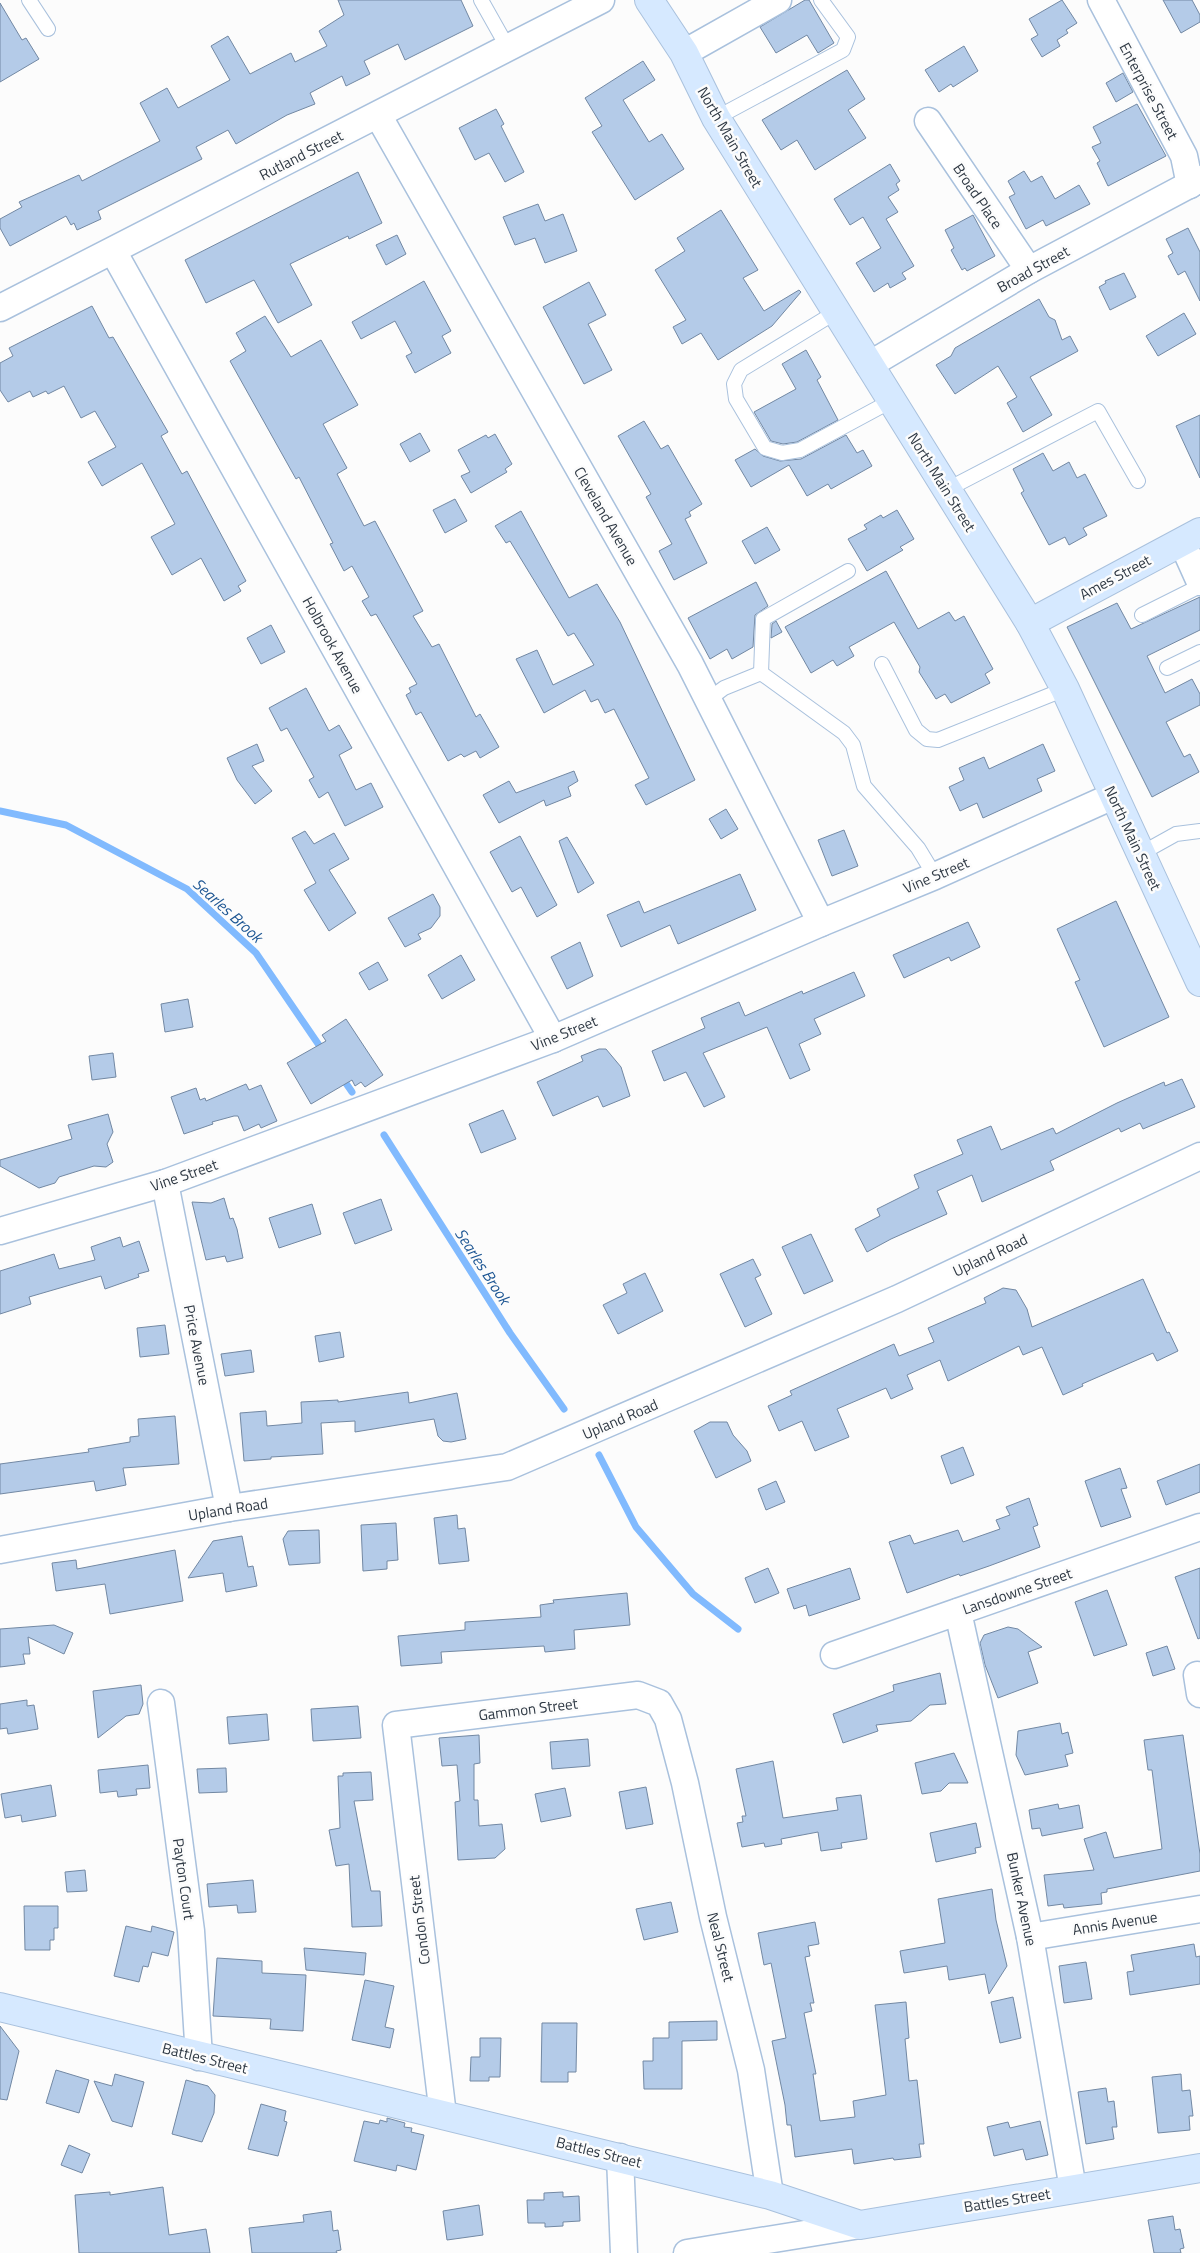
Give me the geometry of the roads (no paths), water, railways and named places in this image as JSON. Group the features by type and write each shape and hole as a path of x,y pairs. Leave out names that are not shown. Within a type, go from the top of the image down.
{"street":[{"name":"North Main Street","path":"650,0 684,53 716,118 1030,623 1065,689 1112,796 1200,982"},
{"path":"684,53 778,0"},
{"name":"Enterprise Street","path":"1101,0 1184,156 1195,182"},
{"name":"Rutland Street","path":"0,308 378,116 508,48 588,3"},
{"name":"Cleveland Avenue","path":"378,116 690,664 820,923"},
{"name":"Broad Place","path":"928,121 1028,270"},
{"name":"Broad Street","path":"868,365 1028,270 1195,182"},
{"name":"Holbrook Avenue","path":"113,251 553,1039"},
{"path":"1191,537 1200,584"},
{"name":"Ames Street","path":"1030,623 1191,537"},
{"name":"Vine Street","path":"0,1231 165,1183 553,1039 820,923 935,876 1112,796"},
{"name":"Upland Road","path":"0,1550 229,1508 507,1468 897,1299 1200,1156"},
{"name":"Price Avenue","path":"165,1183 229,1508"},
{"name":"Lansdowne Street","path":"834,1655 1200,1527"},
{"name":"Bunker Avenue","path":"958,1612 1030,1937 1073,2190"},
{"name":"Gammon Street","path":"396,1725 638,1695 658,1703"},
{"name":"Payton Court","path":"161,1703 191,1931 198,2057"},
{"name":"Neal Street","path":"658,1703 668,1719 685,1783 713,1917 752,2070 770,2195"},
{"name":"Condon Street","path":"396,1725 443,2114"},
{"name":"Annis Avenue","path":"1030,1937 1200,1909"},
{"name":"Battles Street","path":"1,2004 198,2057 443,2114 770,2195 860,2225 1200,2168"},
{"path":"620,2157 624,2253"},
{"path":"687,2253 860,2225"}],"lane":[{"path":"29,0 48,29"},
{"path":"482,0 508,48"},
{"path":"716,118 843,50 848,38 821,0"},
{"path":"836,312 741,370 734,384 736,399 765,448 782,453 800,450 891,401"},
{"path":"946,490 1098,411 1138,481"},
{"path":"761,673 763,619 848,570"},
{"path":"1142,615 1200,584"},
{"path":"1167,668 1200,652"},
{"path":"882,664 916,730 927,739 938,740 1065,689"},
{"path":"708,700 724,688 761,673"},
{"path":"761,673 844,733 853,745 864,786 918,848 935,876"},
{"path":"1140,854 1176,834 1200,831"}],"waterway":[{"name":"Searles Brook","path":"0,811 66,825 187,889 256,953 323,1051"},
{"name":"Searles Brook","path":"341,1076 352,1092"},
{"name":"Searles Brook","path":"384,1135 510,1333 564,1409"},
{"name":"Searles Brook","path":"599,1455 636,1527 693,1594 738,1629"}]}
